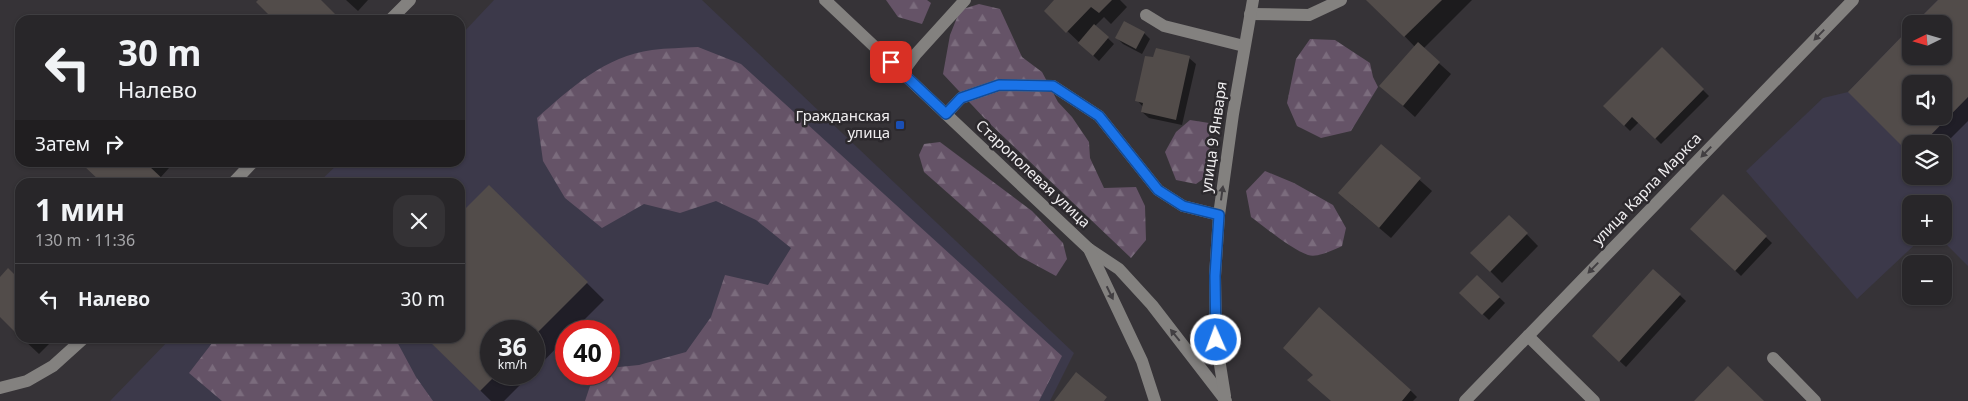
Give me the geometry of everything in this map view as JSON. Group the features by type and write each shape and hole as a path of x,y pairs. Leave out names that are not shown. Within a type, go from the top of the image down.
{"street":[{"path":"395,15 410,0"},
{"name":"Старополевая улица","path":"825,0 1088,249"},
{"path":"902,73 916,54 965,0"},
{"name":"улица 9 Января","path":"1226,400 1216,340 1215,276 1219,215 1244,46 1253,0"},
{"path":"1250,14 1309,14 1341,0"},
{"name":"улица Карла Маркса","path":"1464,401 1853,0"},
{"path":"1146,15 1164,26 1244,46"},
{"path":"946,114 961,98 999,85 1053,86 1099,116 1158,190 1183,206 1219,215"},
{"path":"238,178 248,167"},
{"path":"1088,249 1119,269 1146,298 1226,400"},
{"path":"1088,249 1142,361 1155,401"},
{"path":"1528,336 1594,401"},
{"path":"0,388 27,382 53,366 78,343"},
{"path":"1774,358 1816,401"}],"shaded area":[{"path":"494,0 702,0 1074,353 1050,401 110,401 166,343 465,343 465,178 323,178 335,167 465,167 465,31"},
{"path":"1938,0 1968,0 1968,266 1947,245 1952,245 1952,195 1902,195 1902,245 1914,245 1857,299 1746,171 1823,98 1848,92 1902,36 1902,65 1952,65 1952,15 1923,15"}],"green space":[{"path":"886,0 927,0 931,3 922,24 898,17"},
{"path":"979,4 1000,9 1022,57 1042,72 1058,102 1072,117 1089,142 1090,158 1104,188 1136,187 1145,206 1146,240 1131,258 986,120 943,74 950,35 960,10"},
{"path":"1310,39 1335,40 1370,63 1373,77 1378,87 1351,131 1321,138 1297,126 1287,103 1296,59"},
{"path":"698,47 741,64 1062,356 1039,401 585,401 590,385 620,385 620,367 639,365 686,352 711,317 725,275 768,285 791,248 756,220 716,201 680,213 644,204 602,228 565,198 543,161 537,118 576,85 604,66 635,53 658,49"},
{"path":"1190,120 1209,123 1210,174 1196,184 1176,180 1165,152 1176,132"},
{"path":"940,142 1032,211 1063,243 1067,259 1056,276 1019,256 924,172 919,155 924,144"},
{"path":"1265,171 1294,183 1333,205 1346,228 1342,246 1321,255 1308,255 1287,243 1251,217 1246,191"},
{"path":"212,343 398,343 416,377 433,401 222,401 189,373"}],"building":[{"path":"258,0 321,0 336,15 269,15 256,2"},
{"path":"1054,0 1112,0 1099,13 1091,7 1066,33 1044,11"},
{"path":"1366,0 1442,0 1404,37"},
{"path":"1938,0 1968,0 1968,97 1952,113 1952,75 1902,75 1902,125 1941,125 1931,135 1902,135 1902,146 1848,92 1902,36 1902,65 1952,65 1952,15 1923,15"},
{"path":"1124,21 1145,32 1136,49 1115,38"},
{"path":"1094,24 1109,37 1093,56 1078,43"},
{"path":"1418,42 1440,62 1403,106 1379,86"},
{"path":"1662,47 1704,89 1655,139 1632,117 1624,126 1603,106"},
{"path":"1156,48 1190,56 1176,120 1141,112 1143,103 1135,101 1145,56 1153,57"},
{"path":"1381,144 1421,178 1379,228 1338,193"},
{"path":"85,167 150,167 162,178 97,178"},
{"path":"489,185 588,282 545,325 545,320 480,320 480,385 486,385 480,391 431,343 465,343 465,209"},
{"path":"1723,194 1767,236 1735,271 1690,229"},
{"path":"1509,215 1528,233 1490,272 1470,253"},
{"path":"8,268 15,275 15,332 0,317 0,277"},
{"path":"1653,269 1681,294 1619,362 1592,336"},
{"path":"1477,275 1500,297 1482,315 1459,293"},
{"path":"1319,307 1411,390 1402,401 1331,401 1307,380 1313,375 1283,348"},
{"path":"1728,366 1764,401 1694,401"},
{"path":"1076,372 1107,397 1104,401 1054,401"}],"place":[{"name":"Гражданская улица","path":"900,125"}],"route":[{"path":"891,62 946,114 961,98 999,85 1053,86 1099,116 1158,190 1183,206 1219,215 1215,276 1216,340"}]}
